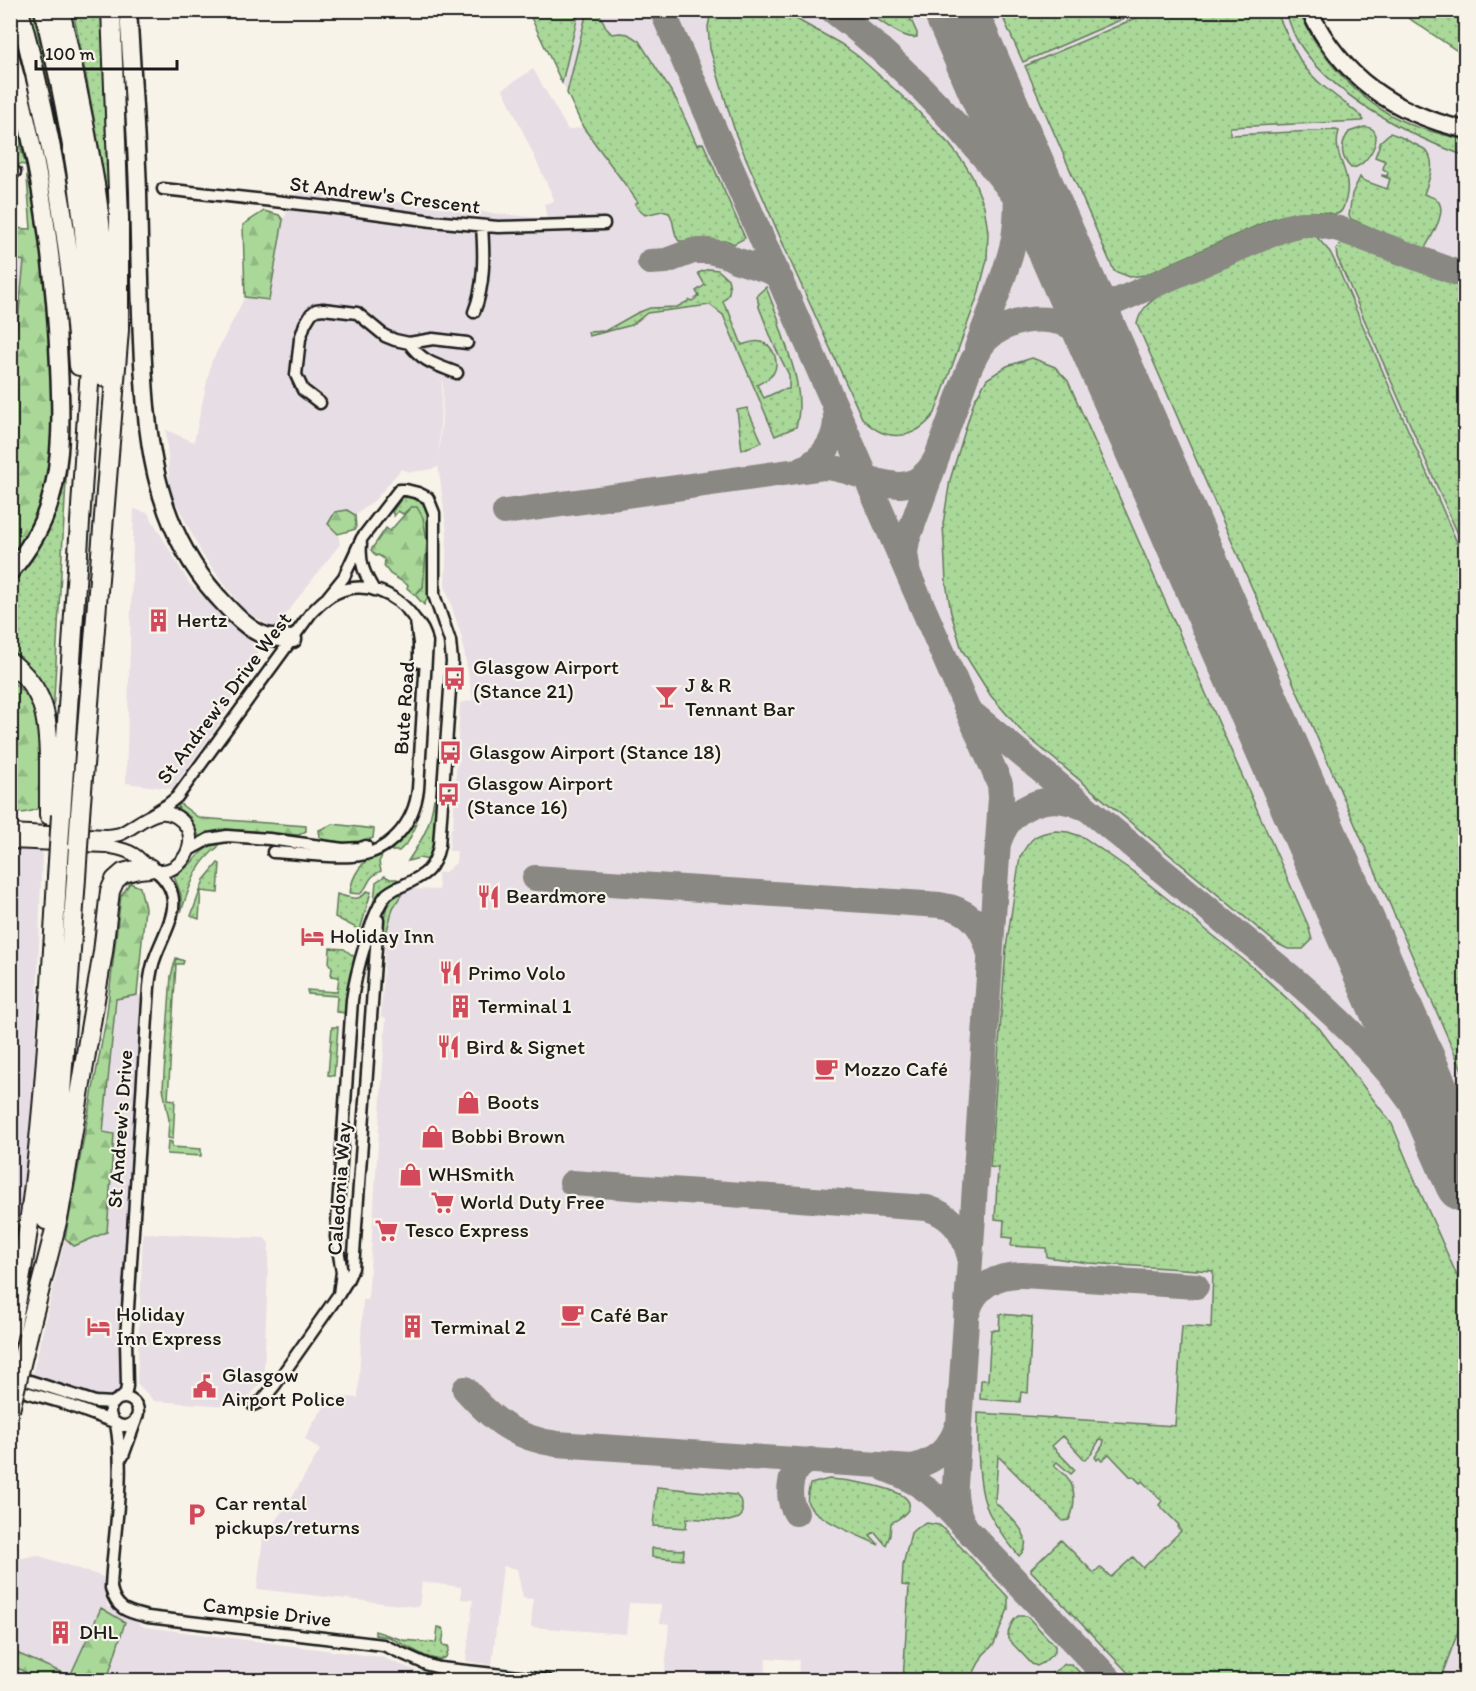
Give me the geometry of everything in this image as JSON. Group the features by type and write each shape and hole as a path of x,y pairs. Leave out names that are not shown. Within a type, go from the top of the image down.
{"highway":[{"path":"19,10 54,168 72,280 79,368 79,526"},
{"path":"44,10 77,170 89,287 90,368 55,815"},
{"path":"61,10 93,168 104,274 105,352 92,649"},
{"path":"46,1212 49,1017 61,877 80,816 119,330 119,218 111,10"},
{"path":"128,10 137,169 144,376 149,437 160,492 168,516 189,560 219,598 258,632 268,636 293,639"},
{"path":"10,56 28,122 47,229 56,308 61,395 58,459 50,500 31,544 10,572"},
{"path":"10,662 36,690 46,713 61,877 60,1108 46,1212 20,1335"},
{"path":"10,1410 20,1335 103,952 110,891 115,880 123,873 153,869"}],"main road":[{"path":"1309,10 1329,46 1349,69 1373,90 1414,115 1466,130"}],"street":[{"name":"St Andrew's Crescent","path":"163,189 482,226 604,224"},
{"path":"474,312 481,284 482,226"},
{"path":"320,403 303,390 296,375 300,339 305,324 316,310 357,313 385,336 395,340 409,343 433,339 466,343"},
{"path":"409,343 423,360 457,373"},
{"name":"St Andrew's Drive West","path":"149,816 177,797 311,614 344,577 362,538 399,490"},
{"name":"Caledonia Way","path":"339,1294 342,1272 336,1237 351,1000 372,923 382,902 387,895 428,872 436,859 439,846 452,662 450,641 434,595 434,513 428,498 418,493 399,490"},
{"path":"362,538 361,566 374,590"},
{"name":"St Andrew's Drive West","path":"327,598 349,589 374,590"},
{"name":"Bute Road","path":"374,590 396,598 416,620 420,654 412,801"},
{"path":"189,850 209,839 227,836 343,849 360,848 381,839 393,829 412,801"},
{"path":"273,852 350,857 372,851 384,846 402,831 410,817 412,801"},
{"path":"10,831 106,836 120,834 149,816 160,813 169,814 183,822 190,838 189,850 182,861 162,871 153,869 132,853 119,848 10,842"},
{"name":"St Andrew's Drive","path":"118,1401 126,1392 127,1386 126,1338 149,987 154,962 174,908 170,889 162,876 153,869"},
{"name":"Caledonia Way","path":"339,1294 354,1262 376,942 382,902"},
{"path":"253,1405 262,1401 275,1385 339,1294"},
{"path":"10,1375 95,1402 118,1401 127,1398 135,1403 138,1411 136,1420 129,1425 120,1425 60,1402 10,1388"},
{"path":"115,1423 111,1412 118,1401"},
{"name":"Campsie Drive","path":"120,1469 136,1420"},
{"name":"Campsie Drive","path":"115,1423 119,1441 120,1469 111,1588 116,1604 129,1612 170,1620 383,1645 440,1668 546,1680"}],"shaded area":[{"path":"529,11 1299,11 1306,28 1328,62 1368,101 1397,119 1426,132 1465,141 1465,1680 798,1680 799,1660 766,1658 765,1680 665,1672 669,1624 660,1623 661,1604 629,1603 626,1634 531,1627 533,1599 523,1598 517,1569 503,1566 492,1665 466,1661 473,1600 461,1599 461,1587 422,1582 419,1607 257,1589 263,1537 266,1537 320,1450 305,1439 313,1423 332,1396 358,1398 363,1300 368,1300 386,1018 381,1017 386,930 395,898 412,886 414,889 439,890 438,873 445,872 456,863 457,851 449,851 451,828 453,828 460,703 473,700 461,635 445,586 447,534 438,464 438,467 427,470 410,472 401,469 375,500 355,515 347,510 328,524 338,534 340,544 274,629 243,609 202,554 170,491 166,430 194,442 211,363 245,297 269,300 283,220 298,191 547,219 544,204 555,201 503,89 533,69 568,130 583,127","holes":["436,376 443,383 438,459 442,383"]},
{"path":"11,258 24,261 18,321 11,358"},
{"path":"134,509 148,513 189,583 259,650 217,727 172,789 126,783"},
{"path":"11,827 42,849 34,1095 11,1275"},
{"path":"144,996 120,1340 123,1376 115,1394 98,1398 32,1377 65,1238 74,1246 114,1135 103,1133 116,998"},
{"path":"143,1233 264,1238 269,1243 264,1371 261,1382 250,1396 227,1406 154,1401 137,1383"},
{"path":"36,1555 107,1578 107,1606 145,1627 381,1657 435,1678 460,1680 11,1680 10,1561"}],"green space":[{"path":"27,11 33,11 45,67 62,152 74,237"},
{"path":"73,11 103,11 112,234 100,150"},
{"path":"528,11 579,11 562,83"},
{"path":"587,11 598,11 612,34 628,34 639,41 676,99 697,145 703,143 745,238 734,244 728,241 679,241 669,213 662,211 645,215 638,209 635,204 638,202 583,127 567,93"},
{"path":"711,11 782,11 841,44 859,57 913,106 950,145 972,176 984,206 988,232 987,260 978,295 935,413 918,429 900,435 890,435 880,432 862,418 736,135 710,49 708,27"},
{"path":"865,11 907,11 917,37 905,36"},
{"path":"1000,11 1141,11 1023,62"},
{"path":"1152,11 1276,11 1304,66 1363,120 1230,127 1230,135 1339,131 1338,149 1347,180 1345,204 1340,212 1334,214 1316,211 1303,212 1278,217 1145,275 1130,277 1114,271 1025,66"},
{"path":"1285,11 1299,11 1308,30 1333,66 1364,97 1400,120 1426,130 1465,140 1465,156 1395,125 1349,95 1311,60 1297,40"},
{"path":"1398,11 1465,11 1465,56"},
{"path":"11,76 48,263 54,436 49,484 30,529 11,561 10,358 18,321 24,261 11,258 11,228 31,229 26,165 10,133 16,133 11,116"},
{"path":"10,116 26,165 11,163"},
{"path":"1364,127 1372,129 1375,133 1374,148 1364,162 1351,168 1343,155 1344,141 1349,132"},
{"path":"1390,133 1423,148 1430,158 1430,174 1424,194 1437,200 1441,211 1437,225 1424,250 1351,219 1349,216 1352,194 1360,177 1362,180 1387,189 1390,179 1382,176 1387,176 1388,172 1383,169 1385,161 1375,157 1381,141"},
{"path":"264,211 279,215 283,220 269,300 245,297 243,225"},
{"path":"1315,235 1330,252 1337,266 1465,561 1465,1077 1137,324 1146,307 1160,295 1279,242"},
{"path":"1343,241 1465,288 1465,550 1337,257 1336,249"},
{"path":"709,269 718,270 728,279 729,292 723,301 742,345 761,342 769,347 774,355 776,365 773,374 757,385 764,398 789,389 789,375 759,307 757,295 766,287 780,323 798,388 799,414 796,427 775,436 723,315 710,305 647,313 632,325 589,336 588,332 605,331 650,308 677,307 692,301 699,296 696,291 705,285 698,273"},
{"path":"1032,358 1055,367 1068,381 1308,925 1312,940 1303,949 1288,949 1276,943 1023,733 991,696 962,650 951,613 946,582 943,524 950,480 974,401 987,379 1007,366"},
{"path":"747,408 762,442 742,450 737,410"},
{"path":"67,464 53,716 11,655 11,582 24,567 64,465"},
{"path":"410,497 423,504 430,518 428,597 424,605 415,595 423,587 411,507 403,514 398,511 394,516 392,512 402,498"},
{"path":"411,507 417,507 423,518 427,541 423,587 415,595 407,588 408,585 390,574 384,566 384,559 376,556 371,550 386,528 390,531"},
{"path":"347,510 355,515 356,529 338,534 328,524 335,512"},
{"path":"10,679 33,702 41,718 42,807 23,813 11,810"},
{"path":"434,799 436,799 433,847 429,860 419,858 408,861 425,832"},
{"path":"179,803 199,818 306,826 306,831 299,835 225,829 200,838 190,817 179,809"},
{"path":"333,824 374,829 373,838 353,843 320,839 319,830"},
{"path":"417,824 408,842 399,851 392,851 390,846 408,828"},
{"path":"1056,831 1083,837 1135,873 1255,969 1319,1028 1392,1124 1465,1294 1465,1613 1440,1680 1135,1680 1031,1571 1061,1540 1094,1573 1100,1567 1111,1577 1133,1557 1143,1568 1181,1531 1177,1527 1179,1525 1159,1505 1162,1501 1142,1481 1140,1483 1133,1476 1131,1477 1109,1454 1102,1460 1099,1458 1097,1460 1095,1457 1104,1440 1100,1439 1085,1460 1063,1436 1052,1446 1075,1470 1071,1474 1057,1462 1054,1465 1068,1478 1074,1494 1071,1516 1069,1520 1063,1521 998,1456 995,1502 1014,1520 1024,1534 1026,1542 1019,1556 989,1513 983,1496 980,1473 978,1413 1175,1426 1182,1326 1211,1328 1213,1271 1088,1263 1047,1257 1046,1248 1011,1246 1012,1238 1003,1237 1004,1220 995,1219 998,1168 990,1167 1006,948 1020,857 1038,835"},
{"path":"218,844 194,876 181,912 181,895 174,876 186,869 205,850"},
{"path":"381,851 383,854 379,862 381,871 370,879 360,894 350,893 356,873 369,859"},
{"path":"218,863 220,864 218,893 201,891 199,919 191,916 204,880"},
{"path":"385,876 397,879 399,883 382,892 374,902 376,882"},
{"path":"130,883 140,887 145,908 137,995 116,999 103,1132 114,1134 107,1232 74,1246 65,1238 106,1020 121,896"},
{"path":"403,890 393,908 386,934 383,929 387,906"},
{"path":"367,891 371,892 360,930 335,917 337,894 357,898"},
{"path":"330,948 344,949 356,958 347,1013 336,1012 337,996 308,994 307,990 337,992 339,977 331,976"},
{"path":"176,958 184,961 183,964 176,964 168,1099 175,1100 173,1139 168,1138 169,1120 163,1088 171,976"},
{"path":"332,1027 338,1027 334,1076 328,1075"},
{"path":"168,1141 172,1142 172,1147 201,1149 201,1156 167,1154"},
{"path":"1000,1314 1032,1317 1028,1393 1021,1392 1020,1402 980,1399 981,1380 988,1380 991,1330 999,1330"},
{"path":"829,1479 873,1485 903,1496 909,1503 906,1512 891,1523 886,1545 875,1532 870,1535 879,1545 840,1527 812,1509 807,1501 810,1484"},
{"path":"657,1487 736,1495 742,1502 742,1515 729,1521 687,1518 686,1528 653,1526"},
{"path":"926,1523 943,1528 1008,1597 1008,1609 994,1644 983,1655 970,1680 903,1680 909,1586 902,1585 903,1565 911,1533"},
{"path":"652,1548 684,1550 683,1560 652,1557"},
{"path":"101,1608 125,1622 107,1680 38,1680 11,1664 12,1651 70,1676"},
{"path":"1018,1616 1027,1616 1055,1646 1055,1652 1037,1666 1032,1664 1008,1639 1010,1626"},
{"path":"438,1627 444,1632 442,1645 449,1648 446,1657 439,1660 425,1656 389,1637 375,1635 375,1631 403,1640 436,1643"},
{"path":"1065,1664 1071,1664 1088,1680 1048,1679"}],"taxiway":[{"path":"662,10 1000,784 1001,797 955,1485 957,1507 966,1528"},
{"path":"832,10 924,90 985,158 1034,224 1081,297"},
{"path":"977,348 1006,270 1017,213 1012,154 1005,125"},
{"path":"1087,314 1288,227 1302,224 1339,229 1466,276"},
{"path":"650,262 666,261 693,251 709,251 770,271 781,280"},
{"path":"907,566 905,553 907,540 968,371 976,354 987,339 997,331 1020,322 1033,320 1058,322 1085,335 1109,363"},
{"path":"800,470 817,460 829,445 835,428 835,408"},
{"path":"505,512 825,467 899,485 913,482 925,474 936,459"},
{"path":"974,715 1291,977 1342,1023 1378,1060 1400,1087 1466,1187"},
{"path":"999,841 1004,829 1012,819 1031,805 1055,800 1080,806"},
{"path":"535,878 940,905 958,910 972,919 978,925 989,951"},
{"path":"572,1183 927,1208 943,1215 955,1225 969,1254"},
{"path":"968,1311 971,1302 982,1288 996,1279 1014,1275 1196,1286"},
{"path":"465,1389 485,1410 505,1426 528,1437 557,1444 913,1467 941,1453 950,1442 957,1427"},
{"path":"796,1513 791,1501 790,1487 797,1468 811,1460"},
{"path":"886,1469 914,1482 940,1501 1110,1680"}],"runway":[{"path":"955,10 1466,1181"}],"place":[{"name":"Hertz","path":"159,620"},
{"name":"Glasgow Airport (Stance 21)","path":"455,679"},
{"name":"J & R Tennant Bar","path":"667,697"},
{"name":"Glasgow Airport (Stance 18)","path":"451,752"},
{"name":"Glasgow Airport (Stance 16)","path":"449,795"},
{"name":"Beardmore","path":"488,896"},
{"name":"Holiday Inn","path":"312,936"},
{"name":"Primo Volo","path":"450,973"},
{"name":"Terminal 1","path":"460,1006"},
{"name":"Bird & Signet","path":"448,1047"},
{"name":"Mozzo Café","path":"826,1069"},
{"name":"Boots","path":"469,1102"},
{"name":"Bobbi Brown","path":"433,1136"},
{"name":"WHSmith","path":"410,1174"},
{"name":"World Duty Free","path":"442,1202"},
{"name":"Tesco Express","path":"387,1230"},
{"name":"Café Bar","path":"572,1315"},
{"name":"Holiday Inn Express","path":"98,1326"},
{"name":"Terminal 2","path":"413,1327"},
{"name":"Glasgow Airport Police","path":"204,1387"},
{"name":"Car rental pickups/returns","path":"197,1515"},
{"name":"DHL","path":"61,1632"}]}
